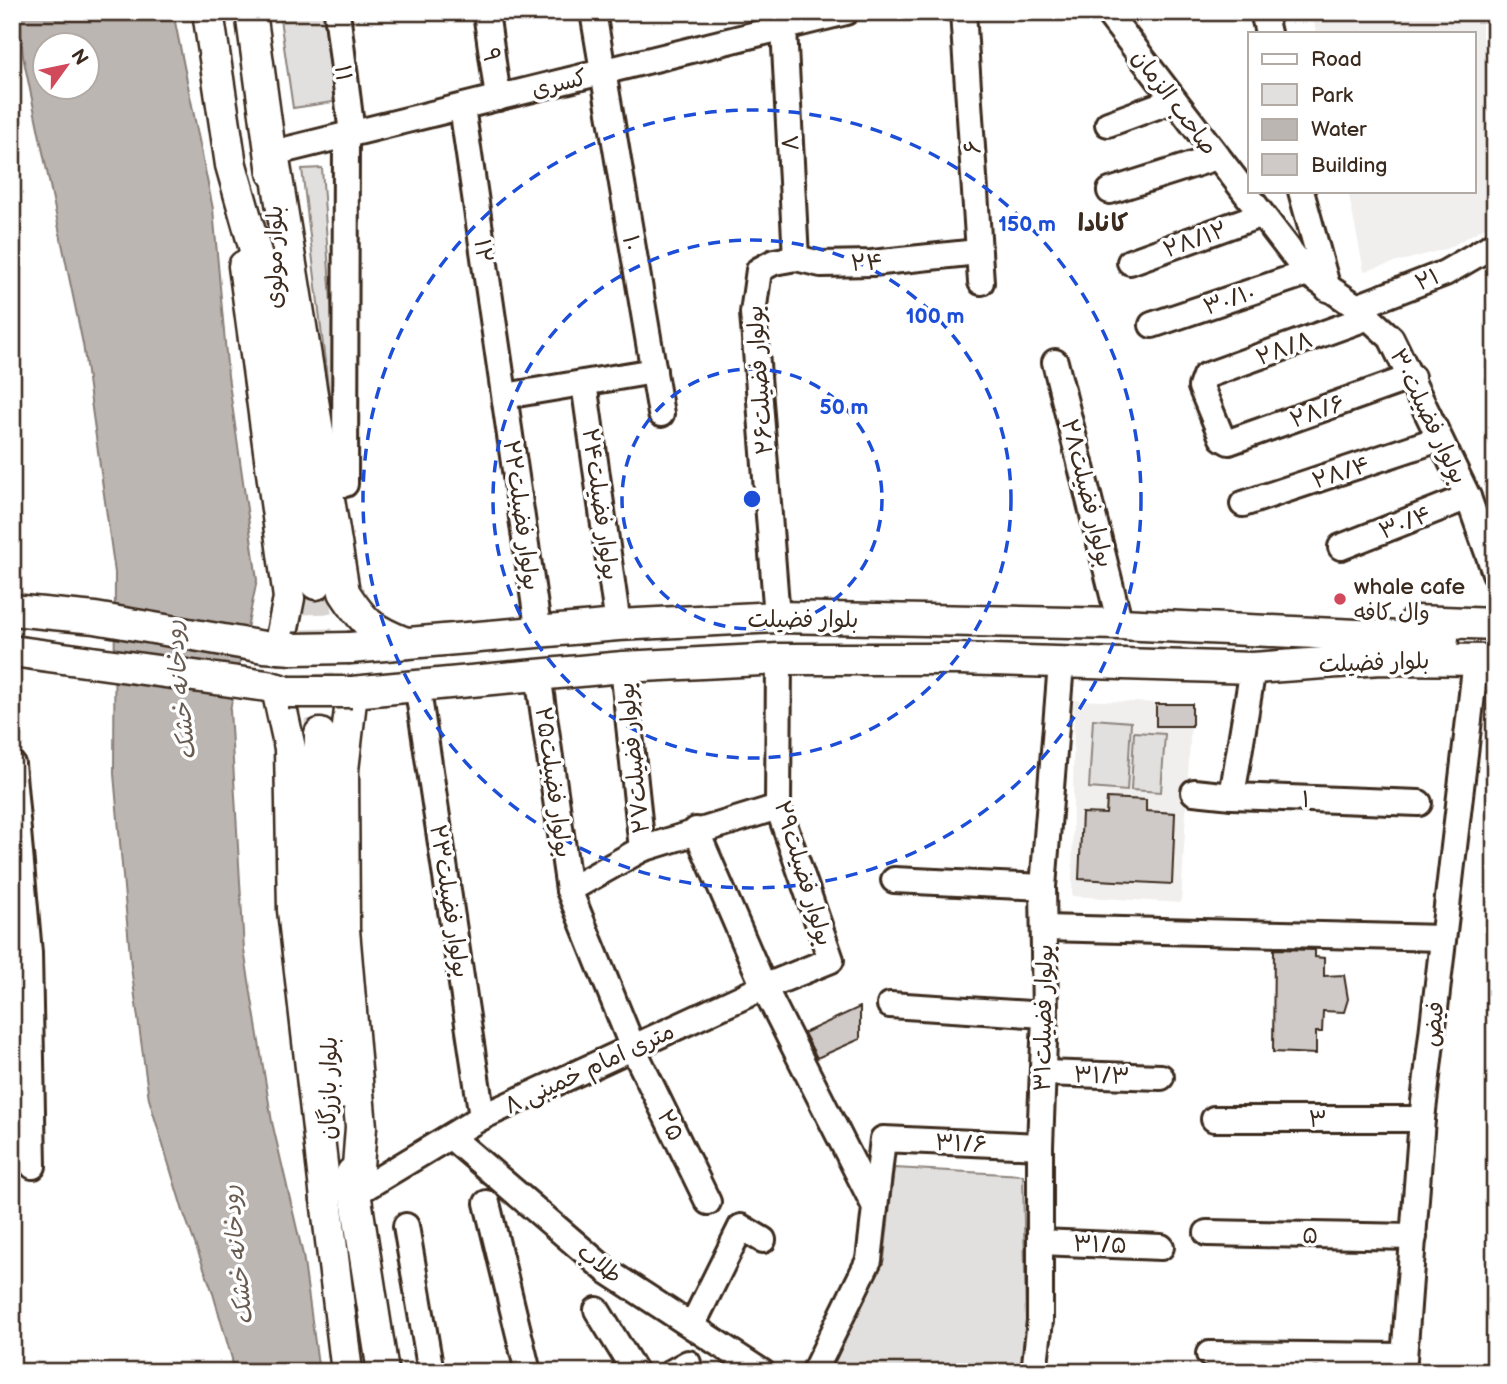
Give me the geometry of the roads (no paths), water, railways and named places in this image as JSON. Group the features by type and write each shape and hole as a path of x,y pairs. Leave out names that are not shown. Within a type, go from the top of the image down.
{"main road":[{"name":"بلوار مولوی","path":"208,12 231,165 275,320"},
{"name":"بلوار مولوی","path":"251,12 273,153 275,320"},
{"path":"273,153 344,592 360,618 374,631 410,644"},
{"path":"231,165 289,598 279,648"},
{"path":"275,320 316,584"},
{"name":"بلوار فضیلت","path":"12,610 95,618 279,648 349,648 538,634 618,625 777,617 1120,624 1258,630 1382,649 1488,671"},
{"name":"بلوار فضیلت","path":"1258,630 1384,620 1495,624"},
{"path":"959,659 961,622"},
{"name":"بلوار فضیلت","path":"1252,668 1382,649 1495,640"},
{"name":"بلوار فضیلت","path":"12,651 96,660 277,689 352,692 623,667 779,659 959,659 1061,664 1488,671"},
{"path":"277,689 290,748 293,909 326,1199"},
{"path":"352,692 343,770 344,930 361,1127 356,1193"},
{"path":"320,734 319,929 329,1025"},
{"name":"بلوار بازرگان","path":"329,1025 326,1199 347,1372"},
{"name":"بلوار بازرگان","path":"329,1025 383,1372"}],"street":[{"name":"۱۱","path":"337,12 349,134 345,484"},
{"name":"۹","path":"486,12 498,98"},
{"name":"۱۰","path":"593,12 661,414"},
{"name":"کسری","path":"273,153 846,12"},
{"name":"۶","path":"963,12 981,282"},
{"name":"صاحب الزمان","path":"1107,12 1307,273 1363,312 1391,338"},
{"path":"1263,12 1268,32"},
{"name":"۸","path":"784,27 796,258"},
{"path":"1108,124 1174,100"},
{"name":"۱۲","path":"462,107 505,396"},
{"path":"1110,191 1217,157"},
{"path":"1301,192 1328,289"},
{"name":"۲۸/۱۲","path":"1130,262 1260,215"},
{"name":"۲۴","path":"759,271 774,262 796,258 821,264 872,263 978,252"},
{"name":"۲۱","path":"1363,312 1492,253"},
{"name":"بولوار فضیلت۲۶","path":"759,271 753,293 753,313 777,617"},
{"name":"۳۰/۱۰","path":"1152,326 1307,273"},
{"name":"۲۸/۸","path":"1222,438 1201,380 1205,376 1363,312"},
{"name":"بولوار فضیلت۳۰","path":"1391,338 1468,497 1495,573"},
{"name":"بولوار فضیلت۲۸","path":"1055,362 1120,624"},
{"path":"505,396 653,371"},
{"name":"۲۸/۶","path":"1222,438 1229,442 1412,377"},
{"name":"بولوار فضیلت۲۴","path":"584,383 618,625"},
{"name":"بولوار فضیلت۲۲","path":"505,396 538,634"},
{"name":"۲۸/۴","path":"1243,504 1439,439"},
{"name":"۳۰/۴","path":"1341,547 1468,497"},
{"name":"بولوار فضیلت۲۹","path":"779,659 778,807 831,960"},
{"name":"بولوار فضیلت۳۱","path":"1034,1372 1040,1321 1040,1146 1045,1015 1043,887 1061,664"},
{"name":"بولوار فضیلت۲۷","path":"623,667 642,849"},
{"path":"1232,796 1252,668"},
{"name":"فیض","path":"1404,1364 1422,1119 1443,937 1488,671"},
{"name":"بولوار فضیلت۲۵","path":"538,674 569,890 633,1048"},
{"name":"بولوار فضیلت۲۳","path":"417,684 482,1117"},
{"path":"12,764 29,953 33,1166"},
{"name":"۱","path":"1194,792 1232,796 1419,803"},
{"path":"569,890 642,849 696,830 778,807"},
{"path":"696,830 764,987 875,1207 869,1260 814,1372"},
{"path":"894,880 1043,887"},
{"path":"1044,928 1443,937"},
{"name":"۸ متری امام خمینی","path":"356,1193 482,1117 764,987 831,960"},
{"path":"890,1005 1045,1015"},
{"name":"۲۵","path":"633,1048 708,1202"},
{"name":"۳۱/۳","path":"1043,1073 1161,1077"},
{"name":"۳","path":"1214,1119 1422,1119"},
{"name":"طلاب","path":"451,1137 607,1271 762,1372"},
{"name":"۳۱/۶","path":"875,1207 883,1139 1040,1146"},
{"path":"487,1203 528,1372"},
{"path":"406,1226 431,1372"},
{"path":"692,1326 741,1227 763,1240"},
{"name":"۵","path":"1207,1233 1415,1237"},
{"name":"۳۱/۵","path":"1040,1242 1161,1247"},
{"path":"597,1310 636,1369"},
{"path":"1209,1354 1404,1364"}],"water":[{"name":"رودخانه خشک","path":"19,12 173,12 213,209 228,376 257,580 230,710 244,950 272,1122 303,1255 319,1372 233,1372 232,1359 212,1290 183,1211 149,1099 131,967 114,774 115,573 83,344 33,102 102,102 102,32 32,32 32,99 23,56"}],"tunnel":[{"path":"316,584 320,734"}],"place":[{"name":"whale cafe وال کافه","path":"1340,599"}],"district":[{"name":"کانادا","path":"1103,223"}]}
